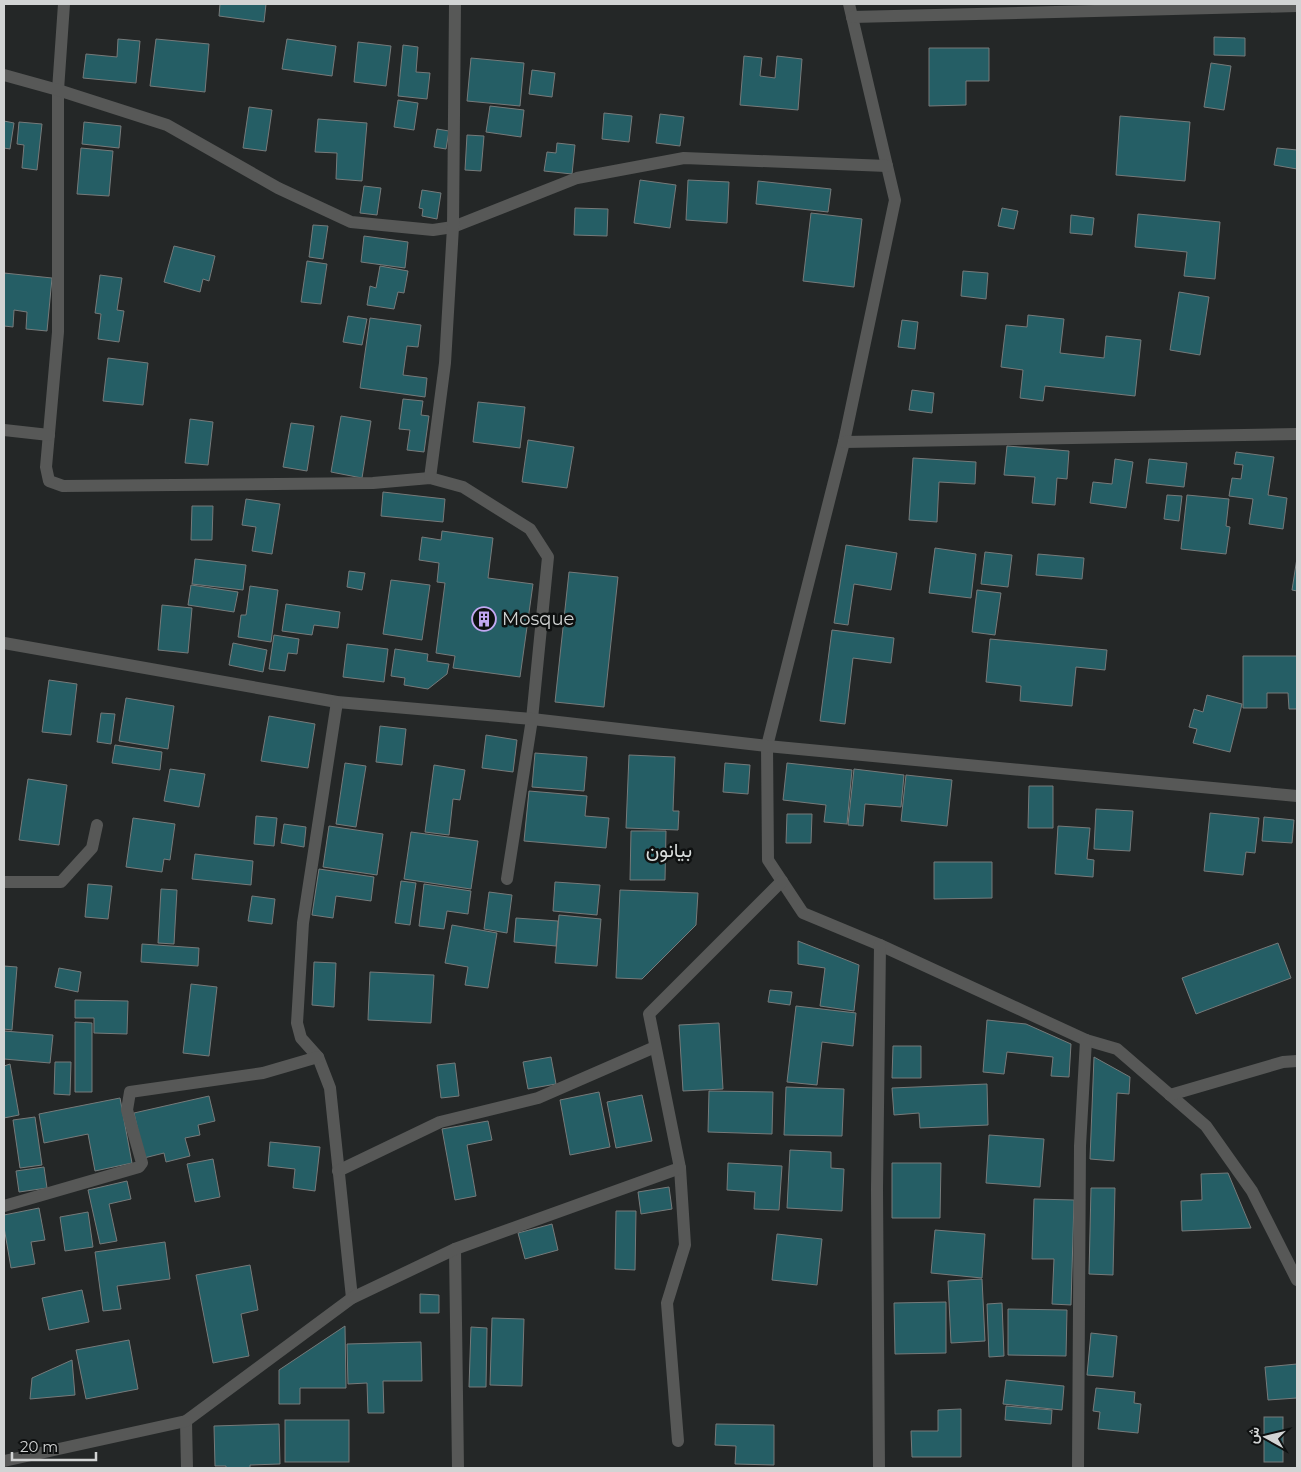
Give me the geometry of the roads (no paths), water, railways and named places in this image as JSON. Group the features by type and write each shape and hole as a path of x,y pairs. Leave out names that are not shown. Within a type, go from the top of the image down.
{"street":[{"path":"64,4 58,90 58,332 46,466 49,481 63,486 373,483 430,478 463,487 530,529 548,557 532,719 507,879"},
{"path":"430,478 445,363 453,227 456,4"},
{"path":"849,4 895,200 844,442 767,746 768,860 804,913 880,945 1086,1040 1117,1049 1206,1126 1252,1191 1297,1280"},
{"path":"852,18 1297,6"},
{"path":"4,75 167,125 278,188 351,222 433,230 453,227 577,178 684,158 887,166"},
{"path":"4,430 49,434"},
{"path":"844,442 1297,434"},
{"path":"4,643 338,702 532,719 767,746 1297,796"},
{"path":"338,702 303,923 297,1024 301,1038 318,1057 330,1088 352,1298"},
{"path":"4,882 61,882 92,848 97,826"},
{"path":"678,1441 667,1303 685,1245 680,1168 649,1014 782,881"},
{"path":"879,1468 877,1189 880,945"},
{"path":"1078,1468 1080,1146 1086,1040"},
{"path":"338,1171 440,1122 538,1098 656,1047"},
{"path":"4,1206 139,1167 142,1162 127,1110 130,1092 263,1073 318,1057"},
{"path":"1170,1095 1283,1062 1297,1060"},
{"path":"4,1461 186,1421 352,1298 455,1249 680,1168"},
{"path":"455,1249 458,1468"},
{"path":"186,1421 187,1468"}],"place":[{"name":"Mosque","path":"484,619"}],"district":[{"name":"بيانون","path":"669,850"}]}
